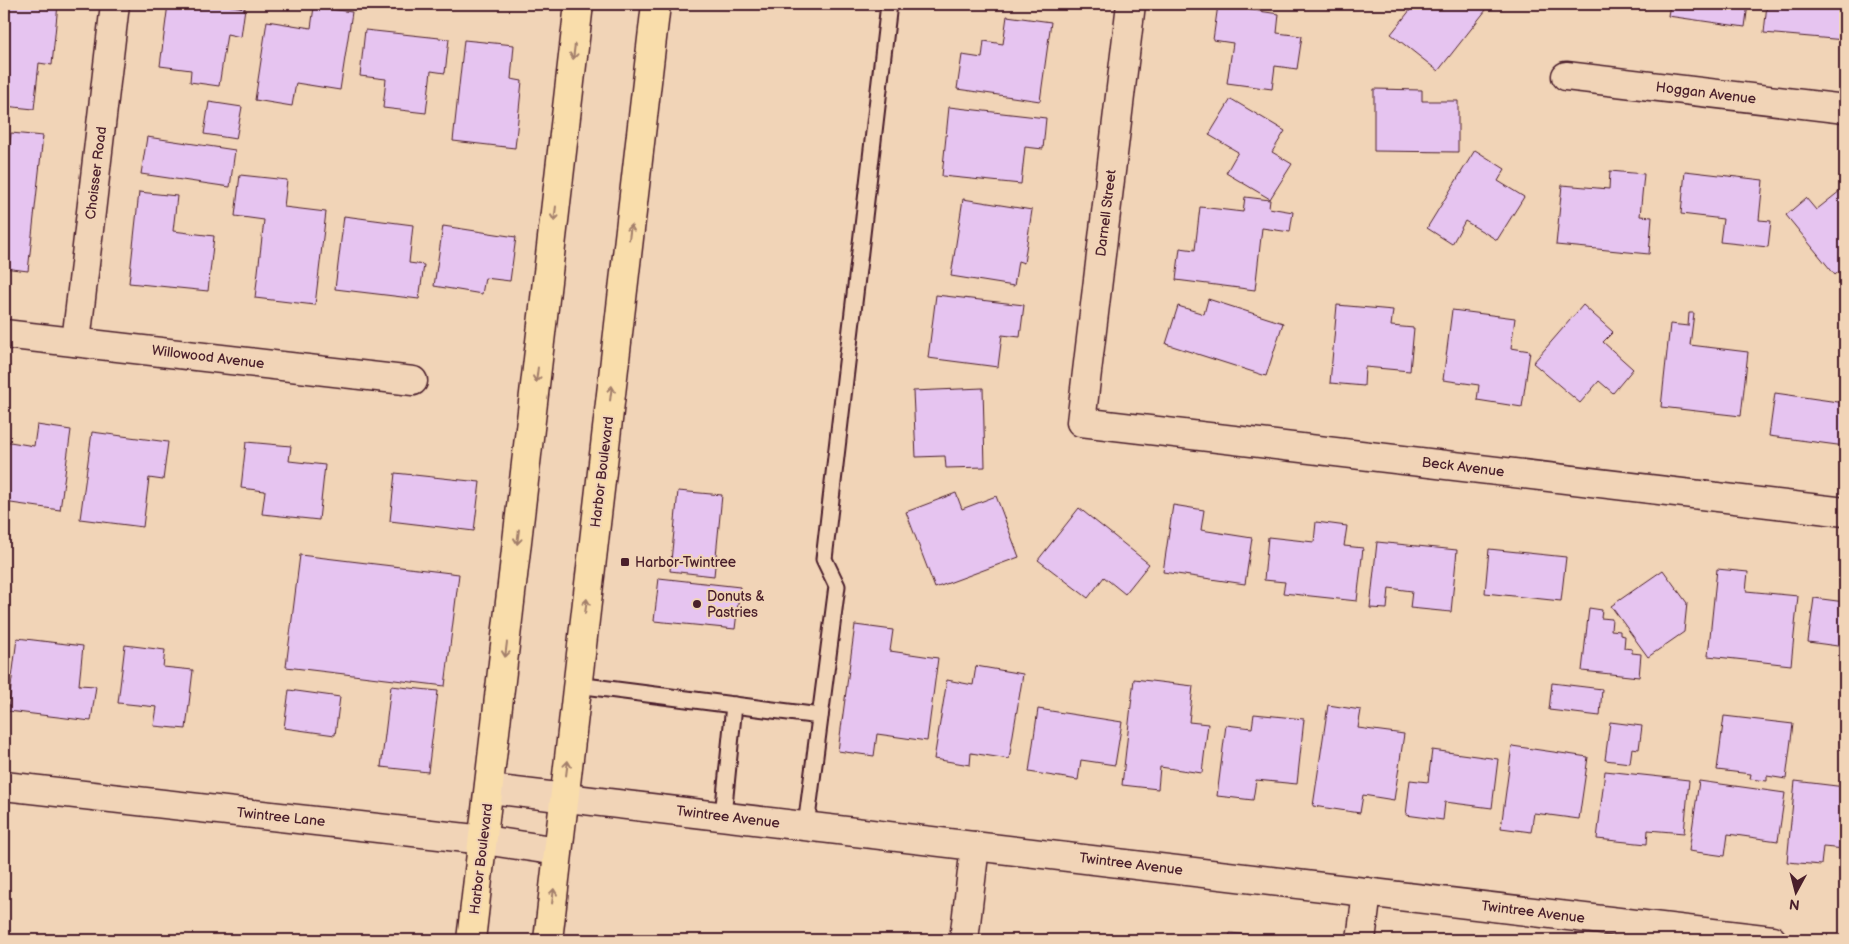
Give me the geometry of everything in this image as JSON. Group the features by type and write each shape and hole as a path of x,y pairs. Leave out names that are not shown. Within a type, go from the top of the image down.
{"main road":[{"name":"Harbor Boulevard","path":"471,940 490,789 579,4"},
{"name":"Harbor Boulevard","path":"548,940 656,4"}],"street":[{"name":"Choisser Road","path":"76,342 115,4"},
{"name":"Darnell Street","path":"1081,422 1131,4"},
{"name":"Hoggan Avenue","path":"1566,76 1845,110"},
{"name":"Willowood Avenue","path":"4,334 413,381"},
{"name":"Beck Avenue","path":"1081,422 1845,512"},
{"name":"Twintree Lane","path":"4,786 484,840 558,851"},
{"name":"Twintree Avenue","path":"490,789 1772,940"},
{"path":"964,940 976,846"},
{"path":"1361,940 1367,892"}],"lane":[{"path":"806,826 837,586 824,559 889,4"},
{"path":"577,685 820,716"},
{"path":"722,816 734,705"}],"building":[{"path":"4,4 58,4 52,65 39,63 34,109 4,106"},
{"path":"168,4 219,4 245,8 241,37 227,34 219,86 190,82 191,70 160,66"},
{"path":"1415,4 1478,4 1486,10 1438,71 1391,34"},
{"path":"1670,4 1748,4 1745,27 1668,16"},
{"path":"1767,4 1845,4 1845,40 1764,33"},
{"path":"1218,5 1279,14 1277,33 1302,36 1297,69 1275,66 1272,89 1227,83 1233,43 1213,40"},
{"path":"314,7 352,12 340,90 296,83 292,106 255,100 267,21 311,28"},
{"path":"1007,16 1051,22 1040,101 957,89 962,55 982,58 984,41 1003,44"},
{"path":"365,30 449,39 445,73 431,71 426,113 383,108 386,79 360,76"},
{"path":"464,40 514,45 511,79 522,81 515,148 453,141"},
{"path":"1374,89 1422,90 1422,101 1458,101 1458,152 1374,151"},
{"path":"1231,99 1285,131 1272,152 1292,164 1270,199 1226,173 1238,152 1209,135"},
{"path":"209,102 242,107 236,139 204,134"},
{"path":"949,107 1046,118 1043,149 1025,147 1021,184 942,176"},
{"path":"11,133 43,136 28,271 4,268 4,167 8,167"},
{"path":"147,137 235,150 230,187 141,174"},
{"path":"1475,150 1505,169 1498,181 1524,197 1497,240 1465,221 1452,244 1427,228"},
{"path":"1610,171 1644,174 1640,216 1652,217 1649,254 1556,245 1562,185 1609,189"},
{"path":"1685,171 1763,180 1759,220 1771,221 1768,247 1720,242 1723,219 1681,214"},
{"path":"240,175 287,180 284,207 326,212 315,305 255,298 264,220 235,216"},
{"path":"1845,187 1845,266 1835,275 1786,215 1806,198 1816,210"},
{"path":"139,192 177,196 173,231 214,236 208,291 129,283"},
{"path":"1245,197 1270,200 1269,208 1293,212 1290,232 1262,228 1255,290 1176,280 1180,248 1195,250 1200,207 1243,212"},
{"path":"963,199 1032,210 1024,263 1018,261 1014,286 951,276"},
{"path":"344,216 413,225 409,263 424,265 419,299 335,289"},
{"path":"443,226 516,237 510,281 485,278 482,294 434,286"},
{"path":"936,295 1024,305 1020,337 1002,335 998,367 928,358"},
{"path":"1208,299 1283,323 1266,376 1166,344 1178,306 1204,314"},
{"path":"1337,305 1393,310 1391,326 1414,328 1410,371 1365,367 1364,386 1330,383"},
{"path":"1583,305 1613,332 1603,342 1633,369 1613,393 1599,381 1580,403 1533,363"},
{"path":"1452,310 1515,318 1511,348 1530,351 1522,407 1477,400 1479,385 1443,380"},
{"path":"1689,313 1694,313 1690,345 1748,352 1741,416 1661,407 1670,324 1688,326"},
{"path":"983,388 985,467 946,468 945,456 916,457 913,391"},
{"path":"1775,393 1845,403 1845,446 1769,436"},
{"path":"37,425 71,430 60,510 4,502 4,441 34,446"},
{"path":"92,432 168,442 163,480 149,478 143,527 80,519"},
{"path":"246,442 291,446 289,461 325,465 319,520 262,514 265,491 241,488"},
{"path":"395,473 480,482 474,531 390,521"},
{"path":"678,491 722,495 714,576 670,571"},
{"path":"956,493 962,509 996,496 1019,557 935,588 906,512"},
{"path":"1173,505 1204,510 1201,530 1252,538 1245,584 1163,572"},
{"path":"1079,508 1149,564 1125,594 1104,577 1088,598 1038,560"},
{"path":"1316,522 1347,526 1344,546 1363,548 1357,601 1283,593 1285,582 1264,580 1268,537 1314,542"},
{"path":"1377,542 1457,550 1451,612 1410,608 1412,591 1389,588 1387,609 1370,608"},
{"path":"1489,549 1566,557 1561,601 1485,593"},
{"path":"300,555 459,574 445,686 286,667"},
{"path":"1717,569 1748,572 1746,591 1798,596 1791,665 1708,656"},
{"path":"1663,570 1687,603 1684,632 1648,657 1611,606"},
{"name":"Donuts & Pastries","path":"659,578 740,587 735,629 654,621"},
{"path":"1814,598 1845,602 1845,647 1808,642"},
{"path":"1589,608 1602,610 1601,618 1612,619 1611,630 1620,631 1620,635 1625,636 1624,648 1632,649 1632,653 1641,654 1639,677 1582,671"},
{"path":"855,625 893,630 890,651 938,658 927,741 877,734 874,756 838,751"},
{"path":"17,638 83,646 79,685 96,686 91,721 8,711"},
{"path":"125,645 165,650 163,667 193,670 186,729 154,726 157,707 118,703"},
{"path":"976,666 1023,674 1009,759 971,753 970,765 934,759 947,680 973,685"},
{"path":"1134,679 1193,686 1189,722 1208,724 1202,773 1160,767 1158,789 1122,785"},
{"path":"1552,683 1602,689 1600,716 1549,710"},
{"path":"391,686 438,691 428,772 381,767"},
{"path":"289,690 340,697 335,735 284,728"},
{"path":"1328,705 1361,710 1358,728 1404,734 1394,800 1363,795 1360,813 1313,806"},
{"path":"1038,709 1122,722 1115,765 1081,760 1078,780 1029,772"},
{"path":"1254,714 1304,719 1297,784 1256,780 1253,800 1217,796 1226,725 1252,728"},
{"path":"1724,716 1793,724 1786,779 1767,776 1767,781 1750,779 1751,774 1717,770"},
{"path":"1610,722 1642,726 1639,749 1632,748 1630,763 1605,760"},
{"path":"1512,746 1588,757 1579,819 1534,813 1531,832 1501,828"},
{"path":"1432,750 1498,759 1492,808 1445,802 1443,820 1406,815 1410,780 1428,782"},
{"path":"1605,771 1689,780 1684,833 1648,830 1647,844 1597,839"},
{"path":"1699,781 1785,793 1778,841 1728,834 1725,856 1689,851"},
{"path":"1795,781 1845,787 1845,849 1823,847 1821,865 1787,862"},
{"path":"1230,933 1270,937 1270,940 1229,940"}],"place":[{"name":"Harbor-Twintree","path":"625,562"},
{"name":"Donuts & Pastries","path":"697,604"}]}
